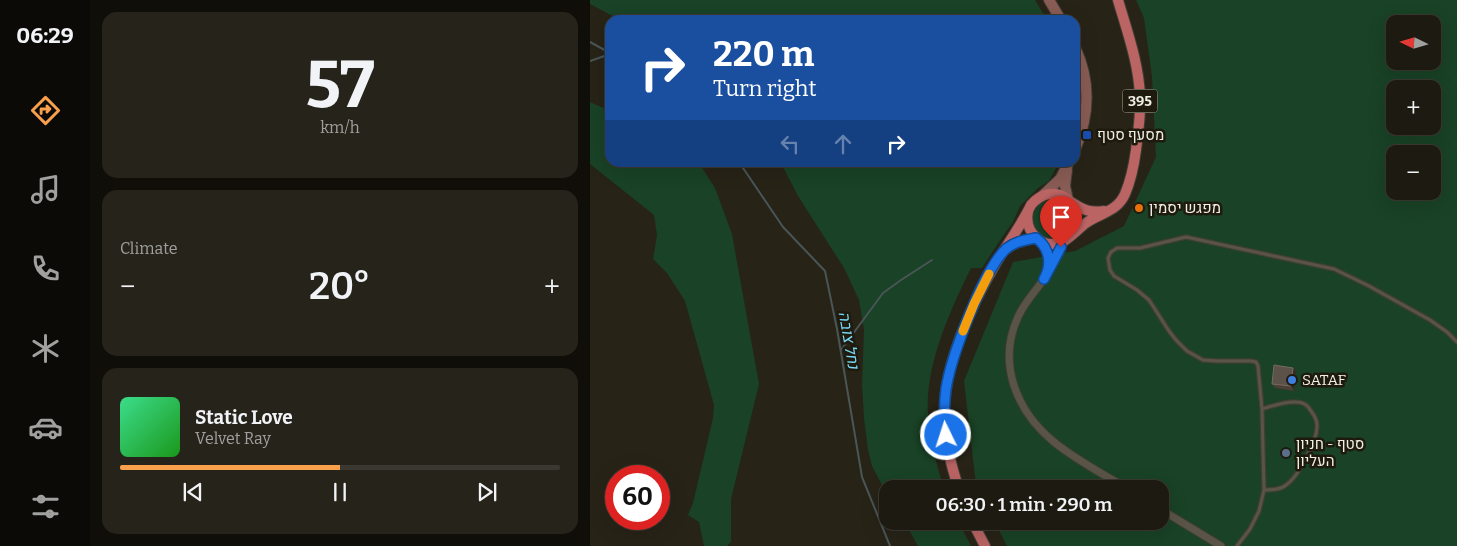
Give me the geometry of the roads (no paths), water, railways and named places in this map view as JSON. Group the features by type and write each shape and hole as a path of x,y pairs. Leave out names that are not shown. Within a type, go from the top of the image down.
{"main road":[{"path":"1049,0 1058,15"},
{"name":"395","path":"999,258 1012,245 1023,240 1039,240 1054,244 1070,236 1088,222 1114,207 1125,194 1133,166 1140,122 1140,106 1139,84 1134,59 1118,0"},
{"path":"1080,61 1087,90 1087,106 1080,135"},
{"path":"1042,196 1055,185 1066,167"},
{"path":"1068,167 1065,186 1077,217 1076,225 1070,236"},
{"path":"1042,196 1056,194 1082,210 1089,212 1103,211 1114,207"},
{"name":"395","path":"956,480 946,435 944,411 946,387 952,364 968,320 984,285 1028,211 1036,200 1042,196"},
{"path":"1028,211 1027,223 1032,234 1039,240"},
{"path":"977,530 985,546"}],"street":[{"path":"1044,279 1070,236"},
{"path":"1039,240 1046,250 1050,262 1048,273 1024,305 1015,325 1008,356 1010,375 1015,390 1029,415 1040,429 1054,442 1114,480"},
{"path":"1169,514 1221,546"}],"lane":[{"path":"1237,546 1250,529 1259,511 1264,490 1260,372 1256,362 1251,360 1203,360 1187,351 1172,336 1149,300 1114,276 1110,270 1108,258 1111,252 1117,248 1140,248 1186,237 1334,269 1430,320 1457,342"},
{"path":"1262,408 1295,402 1304,403 1309,408 1317,424 1314,442 1296,474 1285,486 1264,490"}],"waterway":[{"name":"נחל צובה","path":"590,42 605,50"},
{"path":"590,61 605,56"},
{"name":"נחל צובה","path":"742,167 783,227 825,271 837,329 862,477 890,546"},
{"path":"841,350 883,293 932,260"}],"place":[{"name":"מסעף סטף","path":"1087,135"},
{"name":"מפגש יסמין","path":"1139,208"},
{"name":"SATAF","path":"1292,380"},
{"name":"סטף - חניון העליון","path":"1286,453"}]}
